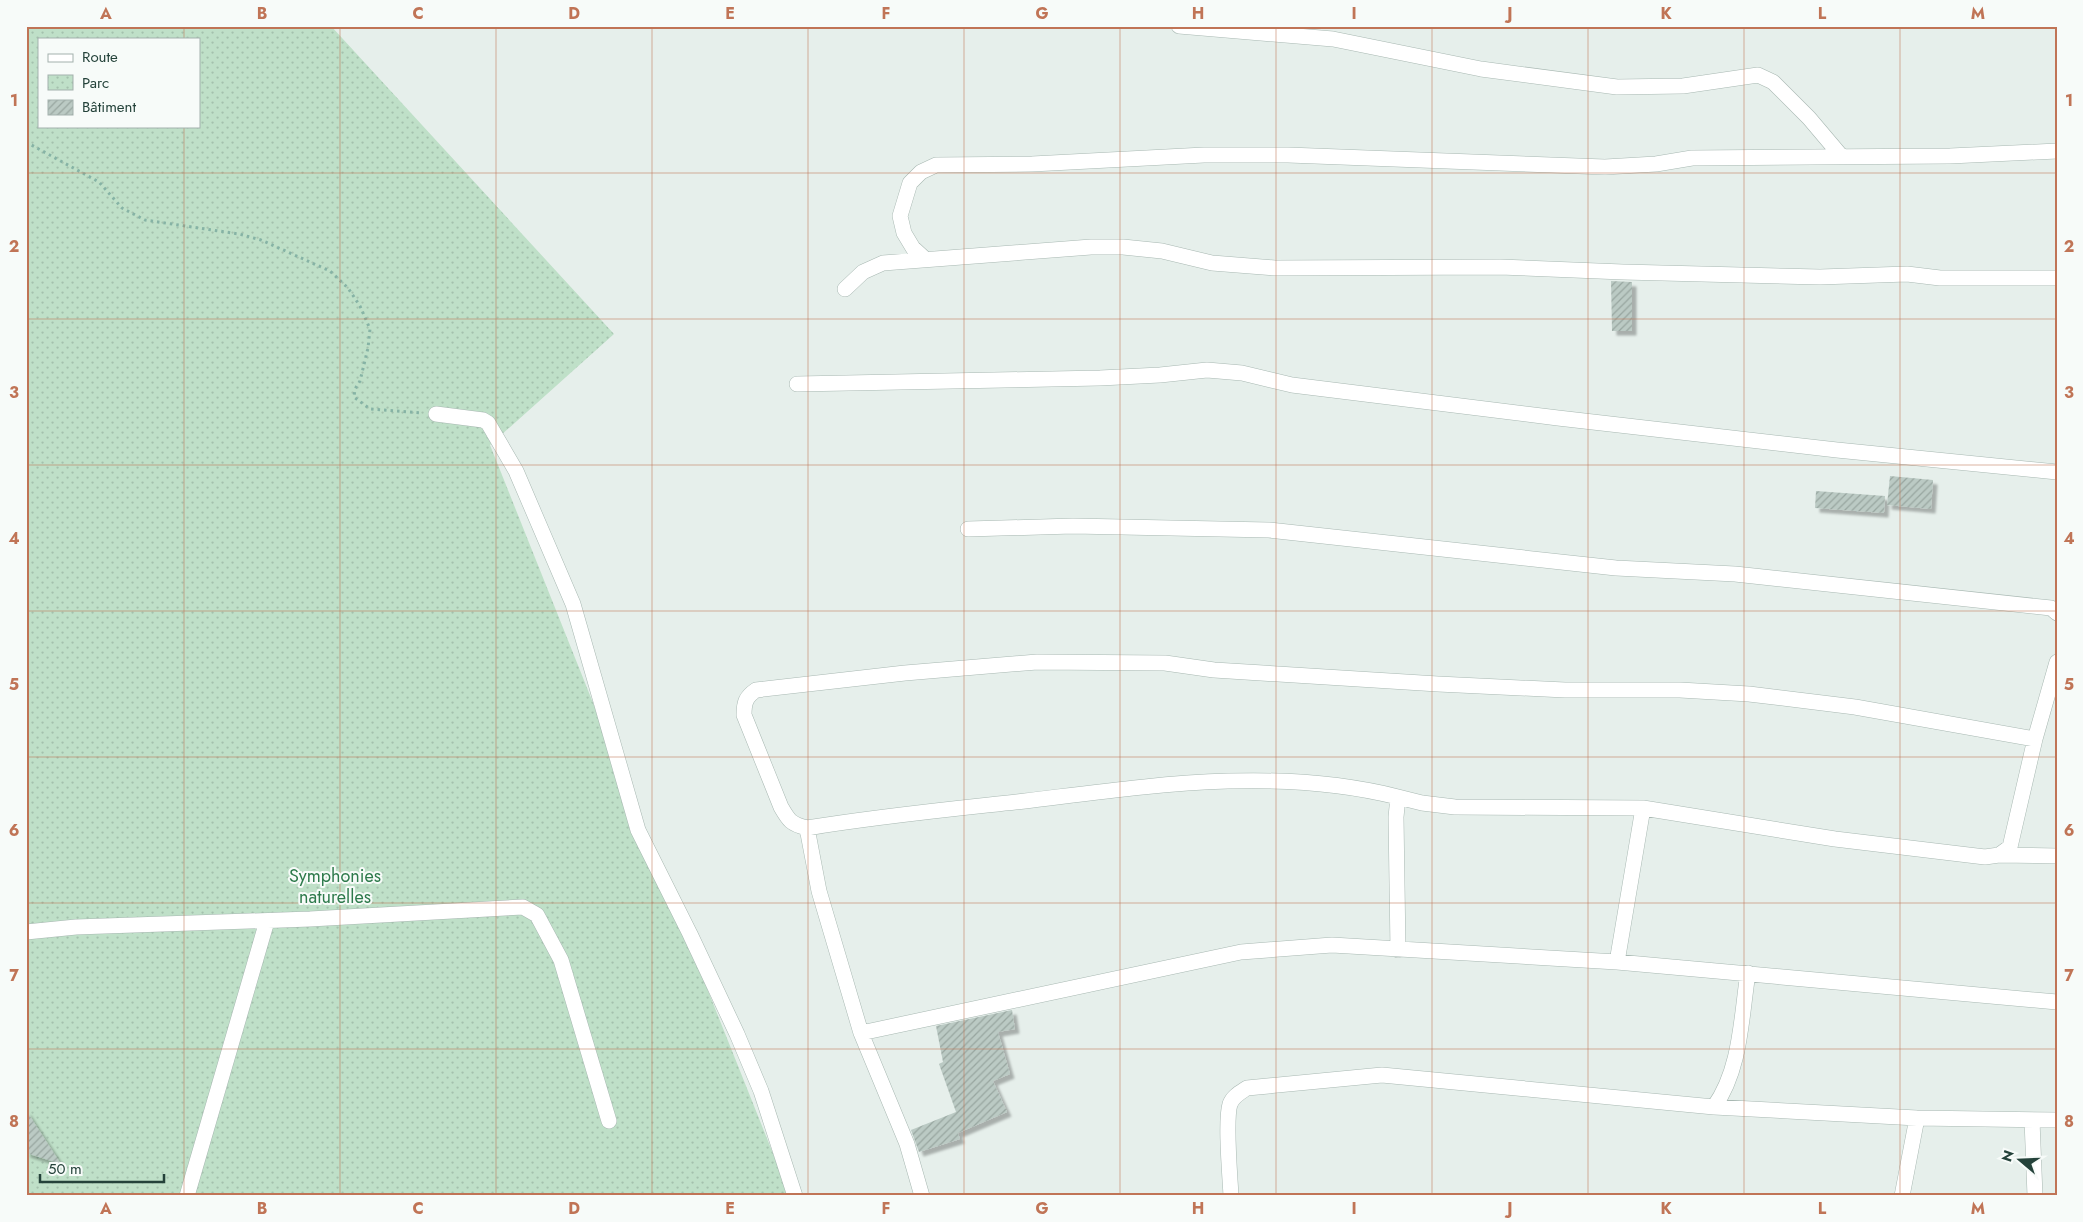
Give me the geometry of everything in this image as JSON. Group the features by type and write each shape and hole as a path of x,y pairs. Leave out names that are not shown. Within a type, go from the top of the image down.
{"street":[{"path":"1179,26 1333,39 1481,69 1617,87 1683,86 1758,75 1772,82 1809,118 1842,157"},
{"path":"926,259 913,248 904,233 900,216 910,182 921,172 936,165 1032,164 1204,155 1297,156 1605,167 1656,164 1692,158 1950,156 2057,151"},
{"path":"845,289 863,272 883,263 1091,247 1123,247 1162,251 1212,263 1275,268 1500,267 1820,277 1907,274 1940,278 2057,278"},
{"path":"797,384 1100,378 1207,370 1242,373 1292,386 1558,418 1837,450 2057,472"},
{"path":"436,414 476,419 488,424 516,471 573,604 638,830 690,934 740,1042 761,1091 795,1196"},
{"path":"968,529 1073,526 1268,530 1616,568 1735,574 2051,608 2057,613"},
{"path":"2035,739 1855,707 1749,694 1680,690 1565,690 1438,684 1214,670 1165,663 1037,662 905,673 756,690 747,696 744,703 744,715 781,807 795,825 807,828 1108,791 1192,783 1297,780 1373,791 1422,803 1455,807 1643,808 1835,839 1985,857 2000,855 2057,856"},
{"path":"2000,855 2010,846 2035,739 2057,662"},
{"path":"1398,797 1396,817 1398,950"},
{"path":"1617,962 1643,808"},
{"path":"807,828 819,891 860,1033 907,1144 922,1196"},
{"path":"26,932 76,927 267,921 523,907 537,915 561,960 609,1121"},
{"path":"187,1196 267,921"},
{"path":"860,1033 1241,952 1332,944 1398,950 1617,962 2057,1002"},
{"path":"1714,1107 1727,1087 1736,1059 1748,973"},
{"path":"1230,1196 1229,1118 1230,1104 1236,1095 1247,1088 1382,1075 1714,1107 1917,1118 2057,1120"},
{"path":"1902,1196 1917,1118"},
{"path":"2032,1120 2035,1196"}],"path":[{"path":"26,142 99,182 122,208 145,220 239,234 261,240 330,271 348,288 360,306 370,329 368,348 360,381 354,396 370,409 436,414"}],"green space":[{"name":"Symphonies naturelles","path":"26,26 331,26 614,334 490,445 790,1196 26,1196"}],"building":[{"path":"1611,281 1632,282 1632,331 1612,331"},
{"path":"1890,476 1933,480 1931,509 1887,505"},
{"path":"1816,491 1885,496 1884,513 1815,508"},
{"path":"1012,1010 1015,1029 998,1032 1010,1074 993,1081 1007,1112 958,1133 960,1139 919,1152 911,1130 956,1112 939,1064 943,1062 936,1026"},
{"path":"26,1110 61,1164 26,1153"}]}
